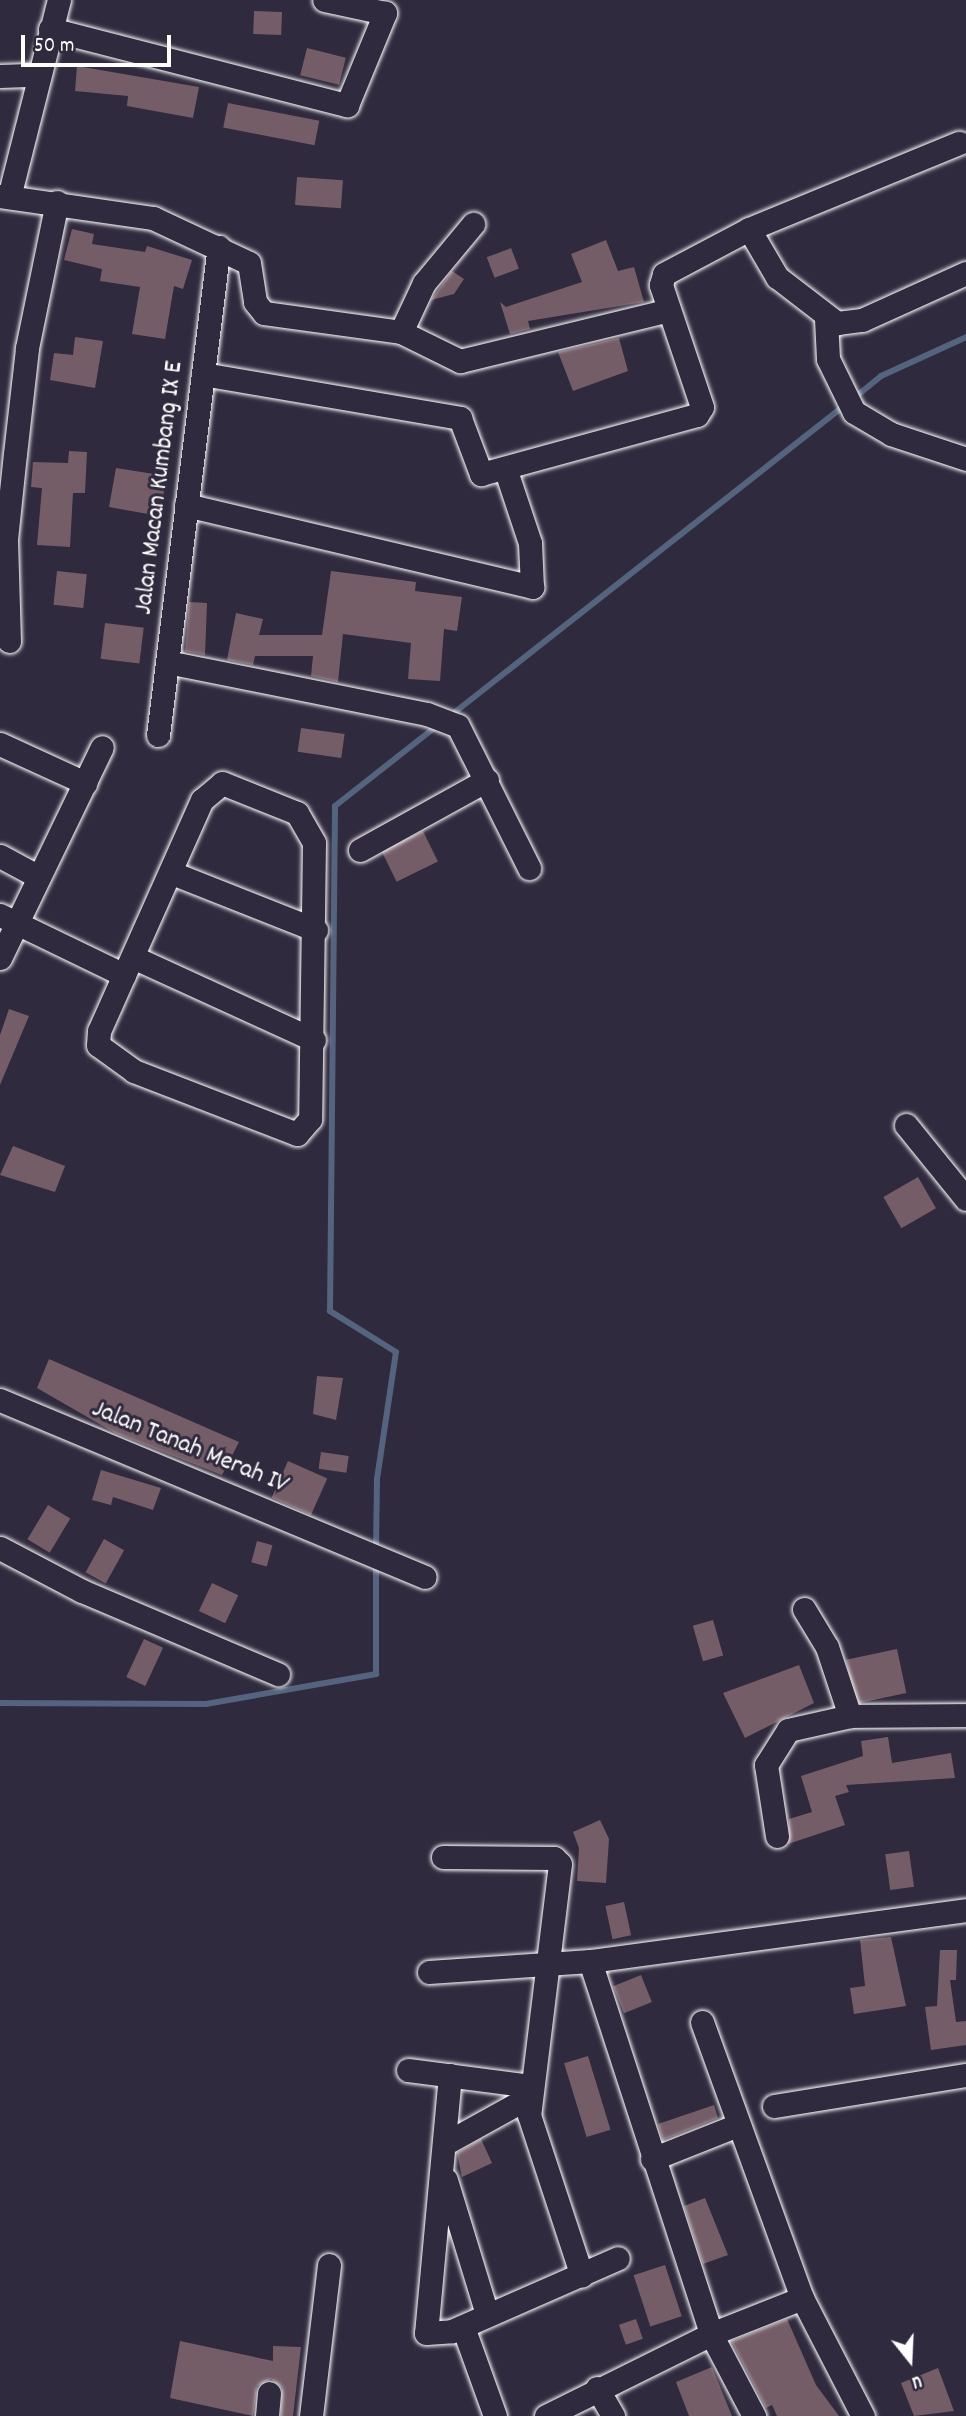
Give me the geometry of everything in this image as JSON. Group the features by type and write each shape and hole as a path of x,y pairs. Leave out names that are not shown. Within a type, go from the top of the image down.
{"street":[{"path":"59,0 4,196 153,218 229,251 251,266 255,302 264,313 401,332 454,360 470,361 669,310"},
{"path":"50,29 348,105 385,13 324,0"},
{"path":"0,76 36,75"},
{"path":"203,374 460,418 478,473 505,468 699,414 669,310 664,274 749,229 959,143"},
{"path":"9,641 3,538 27,348 57,202"},
{"path":"401,332 424,283 473,224"},
{"path":"749,229 777,277 826,319 862,320 966,273"},
{"name":"Jalan Macan Kumbang IX E","path":"158,736 203,374 229,251"},
{"path":"826,319 824,342 841,389 854,412 891,434 966,459"},
{"path":"186,505 532,587 530,543 505,468"},
{"path":"167,662 435,716 458,726 529,868"},
{"path":"0,744 85,783"},
{"path":"0,958 8,920 39,877 102,747"},
{"path":"360,850 487,780"},
{"path":"231,784 306,822 316,858 316,930 314,1040 307,1127 291,1134 260,1124 102,1052 99,1031 206,793 231,784"},
{"path":"0,856 39,877"},
{"path":"172,873 316,930"},
{"path":"8,920 314,1040"},
{"path":"906,1125 966,1199"},
{"name":"Jalan Tanah Merah IV","path":"0,1400 360,1547 425,1577"},
{"path":"0,1548 82,1591 278,1674"},
{"path":"804,1609 827,1647 850,1716"},
{"path":"777,1836 769,1752 788,1730 850,1716 966,1715"},
{"path":"443,1857 558,1861 552,1965 530,2092 529,2115 582,2276"},
{"path":"429,1972 590,1961 966,1910"},
{"path":"590,1961 711,2334 754,2416"},
{"path":"702,2022 802,2298 863,2416"},
{"path":"408,2070 450,2075 530,2092"},
{"path":"450,2075 446,2143 423,2326 436,2336 463,2327 487,2314 582,2276 618,2258"},
{"path":"774,2106 966,2075"},
{"path":"446,2143 530,2092"},
{"path":"652,2158 738,2125"},
{"path":"442,2169 487,2314"},
{"path":"311,2416 328,2265"},
{"path":"546,2416 597,2388 711,2334 802,2298"},
{"path":"463,2327 495,2416"},
{"path":"597,2388 613,2416"}],"building":[{"path":"254,11 282,12 281,35 253,34"},
{"path":"307,48 346,58 339,85 300,75"},
{"path":"77,66 199,87 193,118 127,106 128,96 75,91"},
{"path":"228,103 319,121 315,145 223,128"},
{"path":"297,177 343,180 341,208 295,205"},
{"path":"72,229 94,234 92,244 145,252 147,246 192,260 183,289 174,286 165,339 132,334 140,287 100,281 102,269 64,260"},
{"path":"606,240 618,271 634,267 644,302 528,321 530,329 510,334 500,302 506,307 582,282 571,254"},
{"path":"511,248 519,269 495,278 487,257"},
{"path":"452,271 464,279 454,294 431,300"},
{"path":"75,337 103,341 95,388 50,380 54,353 73,355"},
{"path":"619,338 628,371 573,391 558,352"},
{"path":"69,451 87,452 85,493 73,493 70,547 37,545 42,488 31,487 33,462 68,463"},
{"path":"116,468 154,474 152,483 165,485 162,503 150,501 148,514 109,507"},
{"path":"57,571 87,574 83,608 53,605"},
{"path":"331,571 416,582 415,591 462,597 457,631 444,629 440,681 408,679 411,643 343,634 338,682 311,676 313,656 255,656 253,665 227,660 236,613 263,619 259,635 322,635"},
{"path":"189,602 207,603 205,655 185,651"},
{"path":"105,623 144,628 139,663 101,659"},
{"path":"301,728 345,734 341,758 298,752"},
{"path":"423,831 438,862 397,882 382,851"},
{"path":"9,1009 29,1016 0,1085 0,1035"},
{"path":"13,1146 65,1166 55,1192 0,1175"},
{"path":"918,1177 936,1208 901,1228 883,1197"},
{"path":"49,1359 239,1442 222,1475 115,1433 37,1388"},
{"path":"317,1376 343,1378 336,1420 313,1414"},
{"path":"321,1452 349,1456 346,1473 319,1469"},
{"path":"288,1461 327,1478 311,1515 272,1498"},
{"path":"101,1470 161,1488 153,1510 113,1497 111,1505 92,1500"},
{"path":"48,1505 70,1518 50,1553 27,1539"},
{"path":"104,1539 124,1550 106,1583 86,1572"},
{"path":"257,1541 272,1545 267,1566 251,1562"},
{"path":"212,1583 238,1595 225,1623 199,1611"},
{"path":"713,1620 723,1656 703,1661 693,1626"},
{"path":"144,1639 163,1648 145,1686 126,1677"},
{"path":"897,1649 906,1693 855,1704 846,1660"},
{"path":"799,1665 814,1703 745,1738 723,1693"},
{"path":"888,1737 892,1763 951,1753 955,1778 846,1785 849,1792 835,1796 845,1825 788,1844 789,1819 812,1812 801,1776 863,1756 861,1741"},
{"path":"600,1820 609,1839 606,1883 577,1881 579,1848 573,1832"},
{"path":"909,1851 914,1887 890,1890 885,1854"},
{"path":"624,1902 631,1935 612,1939 605,1906"},
{"path":"891,1937 906,2006 854,2014 850,1988 865,1986 860,1940"},
{"path":"940,1950 957,1950 956,1980 950,1980 956,2022 966,2021 966,2045 931,2050 925,2007 937,2006"},
{"path":"641,1975 652,2002 624,2013 613,1986"},
{"path":"588,2056 611,2130 587,2137 564,2063"},
{"path":"714,2105 718,2118 663,2140 658,2124"},
{"path":"481,2139 492,2163 462,2177 457,2153"},
{"path":"705,2198 728,2255 703,2264 684,2206"},
{"path":"665,2265 682,2316 650,2327 634,2275"},
{"path":"636,2319 643,2339 626,2345 619,2325"},
{"path":"787,2319 816,2385 839,2416 777,2416 772,2405 766,2408 731,2341"},
{"path":"180,2341 273,2361 273,2346 301,2347 293,2416 281,2416 282,2388 271,2379 257,2386 253,2416 170,2398"},
{"path":"712,2367 732,2416 689,2416 676,2382"},
{"path":"938,2368 954,2411 914,2416 901,2383"}],"waterway":[{"path":"854,398 881,376 966,337"},
{"path":"450,716 845,405"},
{"path":"376,1550 377,1479 396,1352 330,1311 335,806 438,725"},
{"path":"0,1703 206,1704 376,1674 376,1561"}]}
